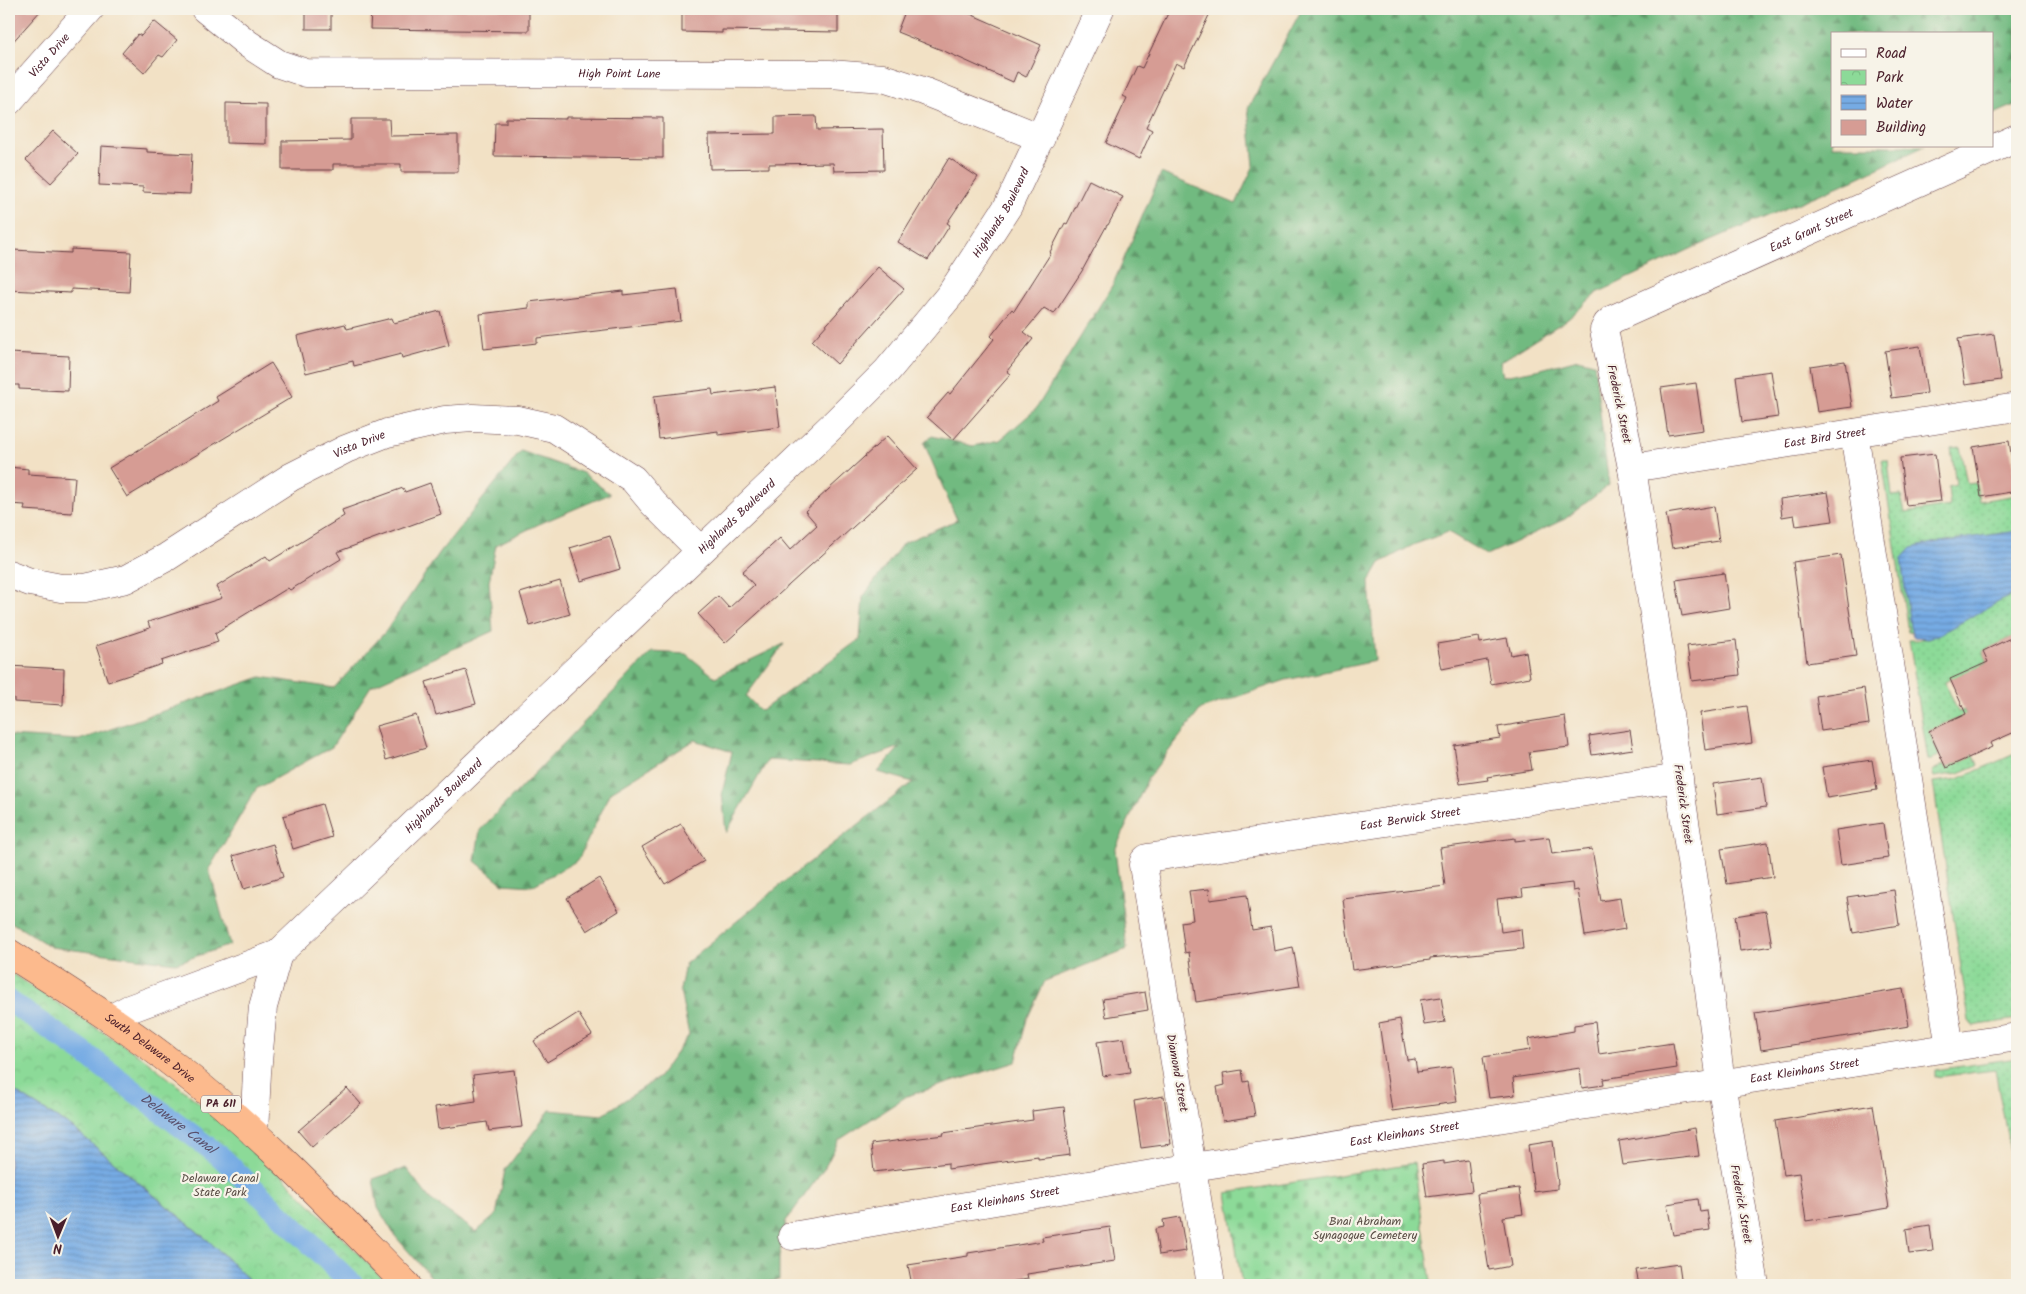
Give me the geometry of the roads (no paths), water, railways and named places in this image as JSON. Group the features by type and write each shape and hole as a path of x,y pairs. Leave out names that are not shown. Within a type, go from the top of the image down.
{"highway":[{"name":"South Delaware Drive","path":"9,953 178,1068 254,1133 407,1285"}],"street":[{"name":"Vista Drive","path":"9,101 90,9"},
{"name":"High Point Lane","path":"205,9 248,44 279,64 306,73 830,74 883,78 923,91 1041,138"},
{"name":"Highlands Boulevard","path":"110,1020 129,1009 278,954 836,422 887,371 950,296 1008,206 1100,9"},
{"name":"East Grant Street","path":"1607,324 2017,138"},
{"name":"Frederick Street","path":"1607,324 1604,330 1632,468 1702,935 1721,1083 1755,1285"},
{"name":"East Bird Street","path":"1632,468 2017,407"},
{"name":"Vista Drive","path":"9,574 30,582 61,588 85,588 126,579 167,557 291,477 346,448 387,433 445,420 473,418 518,420 554,428 633,479 653,503 700,550"},
{"path":"1854,433 1950,1048"},
{"name":"East Berwick Street","path":"1144,861 1148,858 1679,778"},
{"name":"Diamond Street","path":"1144,861 1143,866 1211,1285"},
{"path":"254,1133 263,1007 278,954"},
{"name":"East Kleinhans Street","path":"792,1236 1193,1167 2017,1037"}],"water":[{"path":"2017,531 2017,592 1940,634 1929,638 1913,637 1901,559 1911,548 1932,543"},
{"path":"9,1088 73,1128 211,1243 254,1285 9,1285"}],"waterway":[{"name":"Delaware Canal","path":"9,1001 83,1052 221,1157 353,1285"}],"park label":[{"name":"Delaware Canal State Park","path":"220,1185"},
{"name":"Bnai Abraham Synagogue Cemetery","path":"1365,1228"}]}
